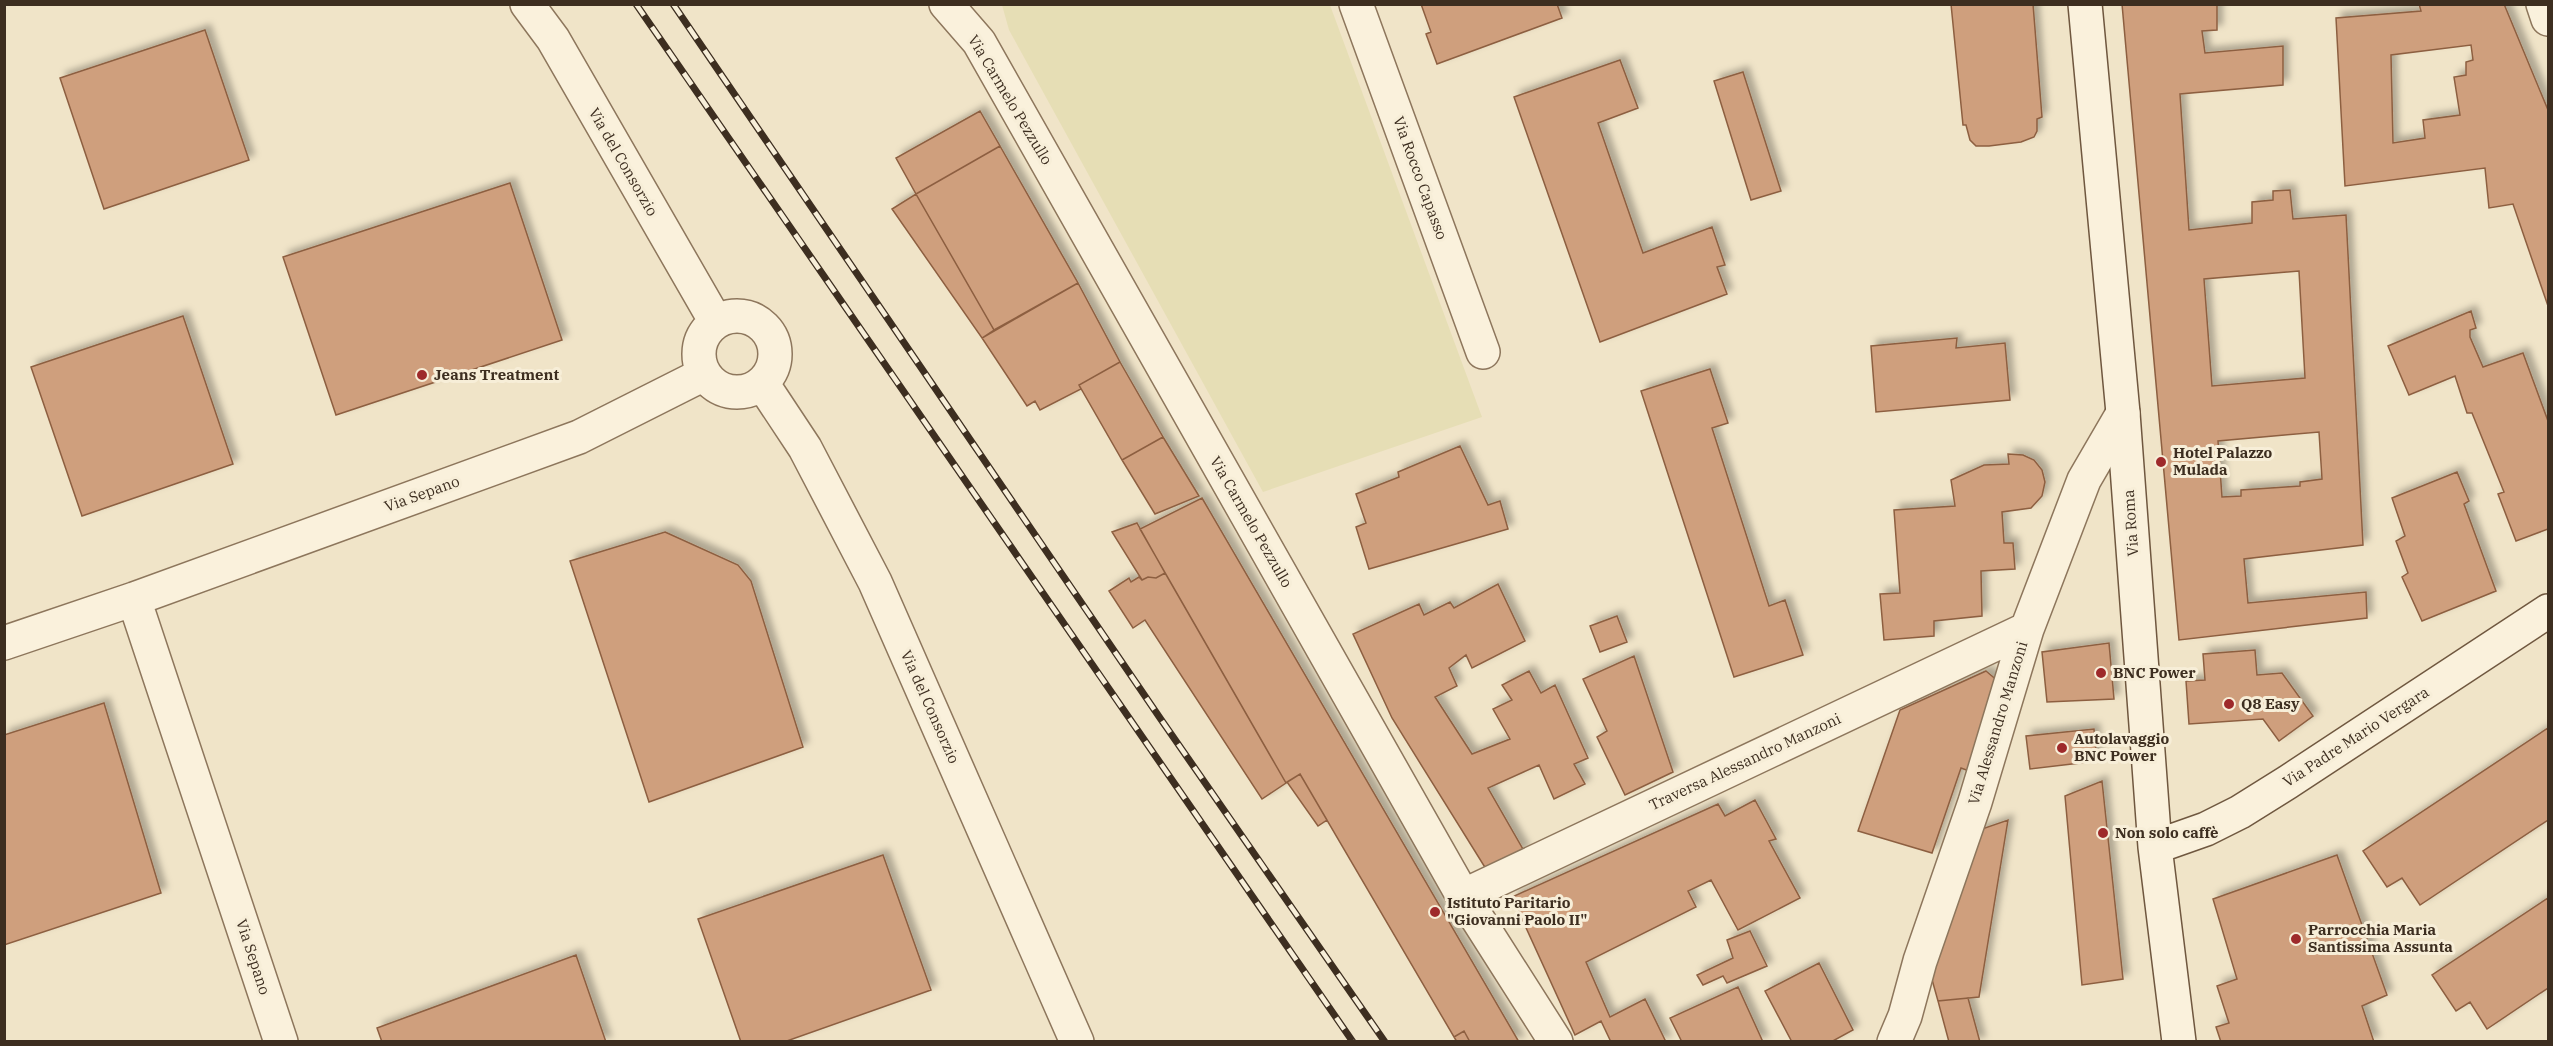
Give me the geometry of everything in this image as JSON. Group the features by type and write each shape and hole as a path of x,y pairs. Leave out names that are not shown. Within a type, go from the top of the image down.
{"street":[{"name":"Via del Consorzio","path":"527,4 553,39 716,322"},
{"name":"Via Carmelo Pezzullo","path":"946,4 979,42 1463,896 1556,1041"},
{"name":"Via Rocco Capasso","path":"1356,4 1484,352"},
{"name":"Via Roma","path":"2085,4 2123,413 2156,847 2179,1041"},
{"path":"2542,4 2548,19"},
{"path":"726,317 750,318 761,324 770,334 775,347 775,361 771,374 751,391 737,393 724,391 712,384 704,374 699,363 701,340 716,322 726,317"},
{"name":"Via Sepano","path":"4,643 134,599 579,436 704,374"},
{"name":"Via del Consorzio","path":"762,383 805,448 875,582 1077,1041"},
{"name":"Via Alessandro Manzoni","path":"1894,1041 1905,1016 1920,961 1975,802 2027,629 2084,480 2123,413"},
{"name":"Via Sepano","path":"134,599 280,1041"},
{"name":"Via Padre Mario Vergara","path":"2156,847 2206,829 2288,782 2548,611"},
{"name":"Traversa Alessandro Manzoni","path":"1463,896 2027,629"}],"shaded area":[{"path":"1002,5 1330,5 1482,417 1263,492 1009,30"}],"building":[{"path":"1421,4 1557,4 1562,18 1437,64 1426,34 1431,32"},
{"path":"1951,4 2033,4 2042,117 2037,119 2037,131 2034,137 2021,142 1989,146 1976,146 1970,140 1966,125 1963,125"},
{"path":"2122,4 2217,4 2217,30 2202,31 2205,53 2283,46 2283,85 2180,94 2189,230 2252,223 2252,202 2273,200 2273,191 2290,190 2293,219 2346,215 2363,545 2244,559 2248,603 2366,592 2367,618 2179,640","holes":["2299,271 2305,378 2212,386 2204,279","2319,432 2322,479 2300,482 2300,486 2241,490 2241,496 2222,497 2218,441"]},
{"path":"2419,4 2504,4 2548,110 2548,306 2513,204 2489,208 2485,168 2345,186 2336,18 2421,11","holes":["2471,45 2473,60 2466,62 2466,75 2454,77 2460,115 2423,120 2425,138 2393,143 2391,55"]},
{"path":"205,30 249,160 104,209 60,78"},
{"path":"1620,60 1638,108 1598,123 1643,253 1712,227 1725,265 1717,267 1727,294 1600,342 1514,97"},
{"path":"1743,72 1781,191 1751,200 1714,81"},
{"path":"980,111 1000,146 916,194 896,158"},
{"path":"1000,146 1078,283 994,330 916,194"},
{"path":"510,183 562,340 336,415 283,257"},
{"path":"916,194 994,330 982,338 892,209"},
{"path":"1078,283 1120,362 1079,385 1081,389 1040,410 1035,401 1027,406 982,338"},
{"path":"2471,311 2476,328 2470,330 2470,337 2483,367 2523,353 2548,421 2548,529 2516,541 2498,494 2504,492 2472,413 2467,413 2455,376 2409,395 2388,346"},
{"path":"183,316 233,464 82,516 31,367"},
{"path":"1957,338 1956,348 2005,343 2010,400 1876,412 1871,346"},
{"path":"1120,362 1163,437 1122,460 1079,385"},
{"path":"1710,369 1728,423 1712,428 1769,606 1785,600 1803,655 1734,677 1641,391"},
{"path":"1163,437 1199,496 1155,514 1122,460"},
{"path":"1460,446 1488,505 1500,501 1508,529 1369,569 1356,527 1366,523 1356,494 1399,477 1398,472"},
{"path":"2008,454 2023,455 2034,460 2042,470 2045,482 2042,496 2031,508 2002,512 2004,543 2013,543 2015,569 1981,571 1982,616 1934,621 1934,636 1884,640 1880,594 1900,593 1894,510 1955,506 1951,480 1984,465 2009,464"},
{"path":"2457,472 2469,501 2464,504 2496,591 2422,621 2402,577 2408,573 2396,541 2405,536 2392,498"},
{"path":"1202,498 1519,1042 1470,1042 1464,1031 1454,1037 1300,774 1286,783 1140,529"},
{"path":"1137,523 1165,573 1156,578 1148,577 1142,580 1112,532"},
{"path":"665,532 738,565 751,581 803,747 649,802 570,561"},
{"path":"1165,573 1286,783 1262,799 1145,620 1133,628 1109,591 1129,578 1131,582 1139,577 1142,580 1148,577 1156,578"},
{"path":"1498,584 1525,641 1472,668 1466,655 1449,668 1457,686 1435,697 1472,754 1510,739 1493,709 1512,700 1502,685 1529,671 1541,693 1555,685 1588,758 1574,764 1585,784 1554,799 1539,765 1488,788 1524,851 1486,869 1392,718 1353,634 1419,604 1424,615 1450,602 1454,608"},
{"path":"1617,616 1627,642 1600,652 1590,626"},
{"path":"2109,643 2114,699 2047,702 2042,652"},
{"path":"2255,650 2257,675 2282,673 2313,716 2279,741 2263,719 2189,724 2186,681 2205,680 2203,654"},
{"path":"1634,656 1673,772 1625,795 1597,737 1607,731 1583,679"},
{"path":"1986,671 1999,682 1969,771 1961,768 1932,853 1858,831 1900,710"},
{"path":"104,703 161,893 4,945 4,735"},
{"path":"2548,728 2548,820 2420,905 2402,878 2387,887 2363,851"},
{"name":"Autolavaggio BNC Power","path":"2094,729 2097,761 2030,769 2026,736"},
{"path":"1300,774 1327,820 1318,826 1287,782"},
{"path":"2102,781 2123,979 2082,985 2065,796"},
{"path":"1755,800 1776,839 1769,841 1800,898 1738,930 1711,880 1688,891 1696,907 1586,962 1610,1017 1645,999 1666,1042 1611,1042 1601,1021 1575,1035 1512,897 1718,804 1725,816"},
{"path":"2008,820 1979,997 1938,1001 1931,976 1979,830"},
{"path":"883,855 931,990 784,1042 741,1042 698,919"},
{"name":"Parrocchia Maria Santissima Assunta","path":"2337,855 2387,995 2362,1006 2374,1042 2221,1042 2216,1027 2229,1023 2217,986 2237,979 2213,899"},
{"path":"2548,898 2548,988 2487,1029 2470,1002 2456,1011 2432,975"},
{"path":"1750,931 1767,966 1727,983 1723,976 1703,985 1697,975 1733,958 1727,940"},
{"path":"576,955 606,1042 382,1042 377,1028"},
{"path":"1819,963 1853,1030 1831,1042 1792,1042 1765,991"},
{"path":"1738,987 1763,1042 1682,1042 1670,1018"},
{"path":"1968,998 1980,1042 1949,1042 1938,1001"},
{"path":"1464,1031 1470,1042 1457,1042 1454,1037"}],"railway":[{"path":"636,4 1353,1042"},
{"path":"673,4 1160,718 1385,1042"}],"place":[{"name":"Jeans Treatment","path":"422,375"},
{"name":"Hotel Palazzo Mulada","path":"2161,462"},
{"name":"BNC Power","path":"2101,673"},
{"name":"Q8 Easy","path":"2229,704"},
{"name":"Autolavaggio BNC Power","path":"2062,748"},
{"name":"Non solo caffè","path":"2103,833"},
{"name":"Istituto Paritario \"Giovanni Paolo II\"","path":"1435,912"},
{"name":"Parrocchia Maria Santissima Assunta","path":"2296,939"}]}
